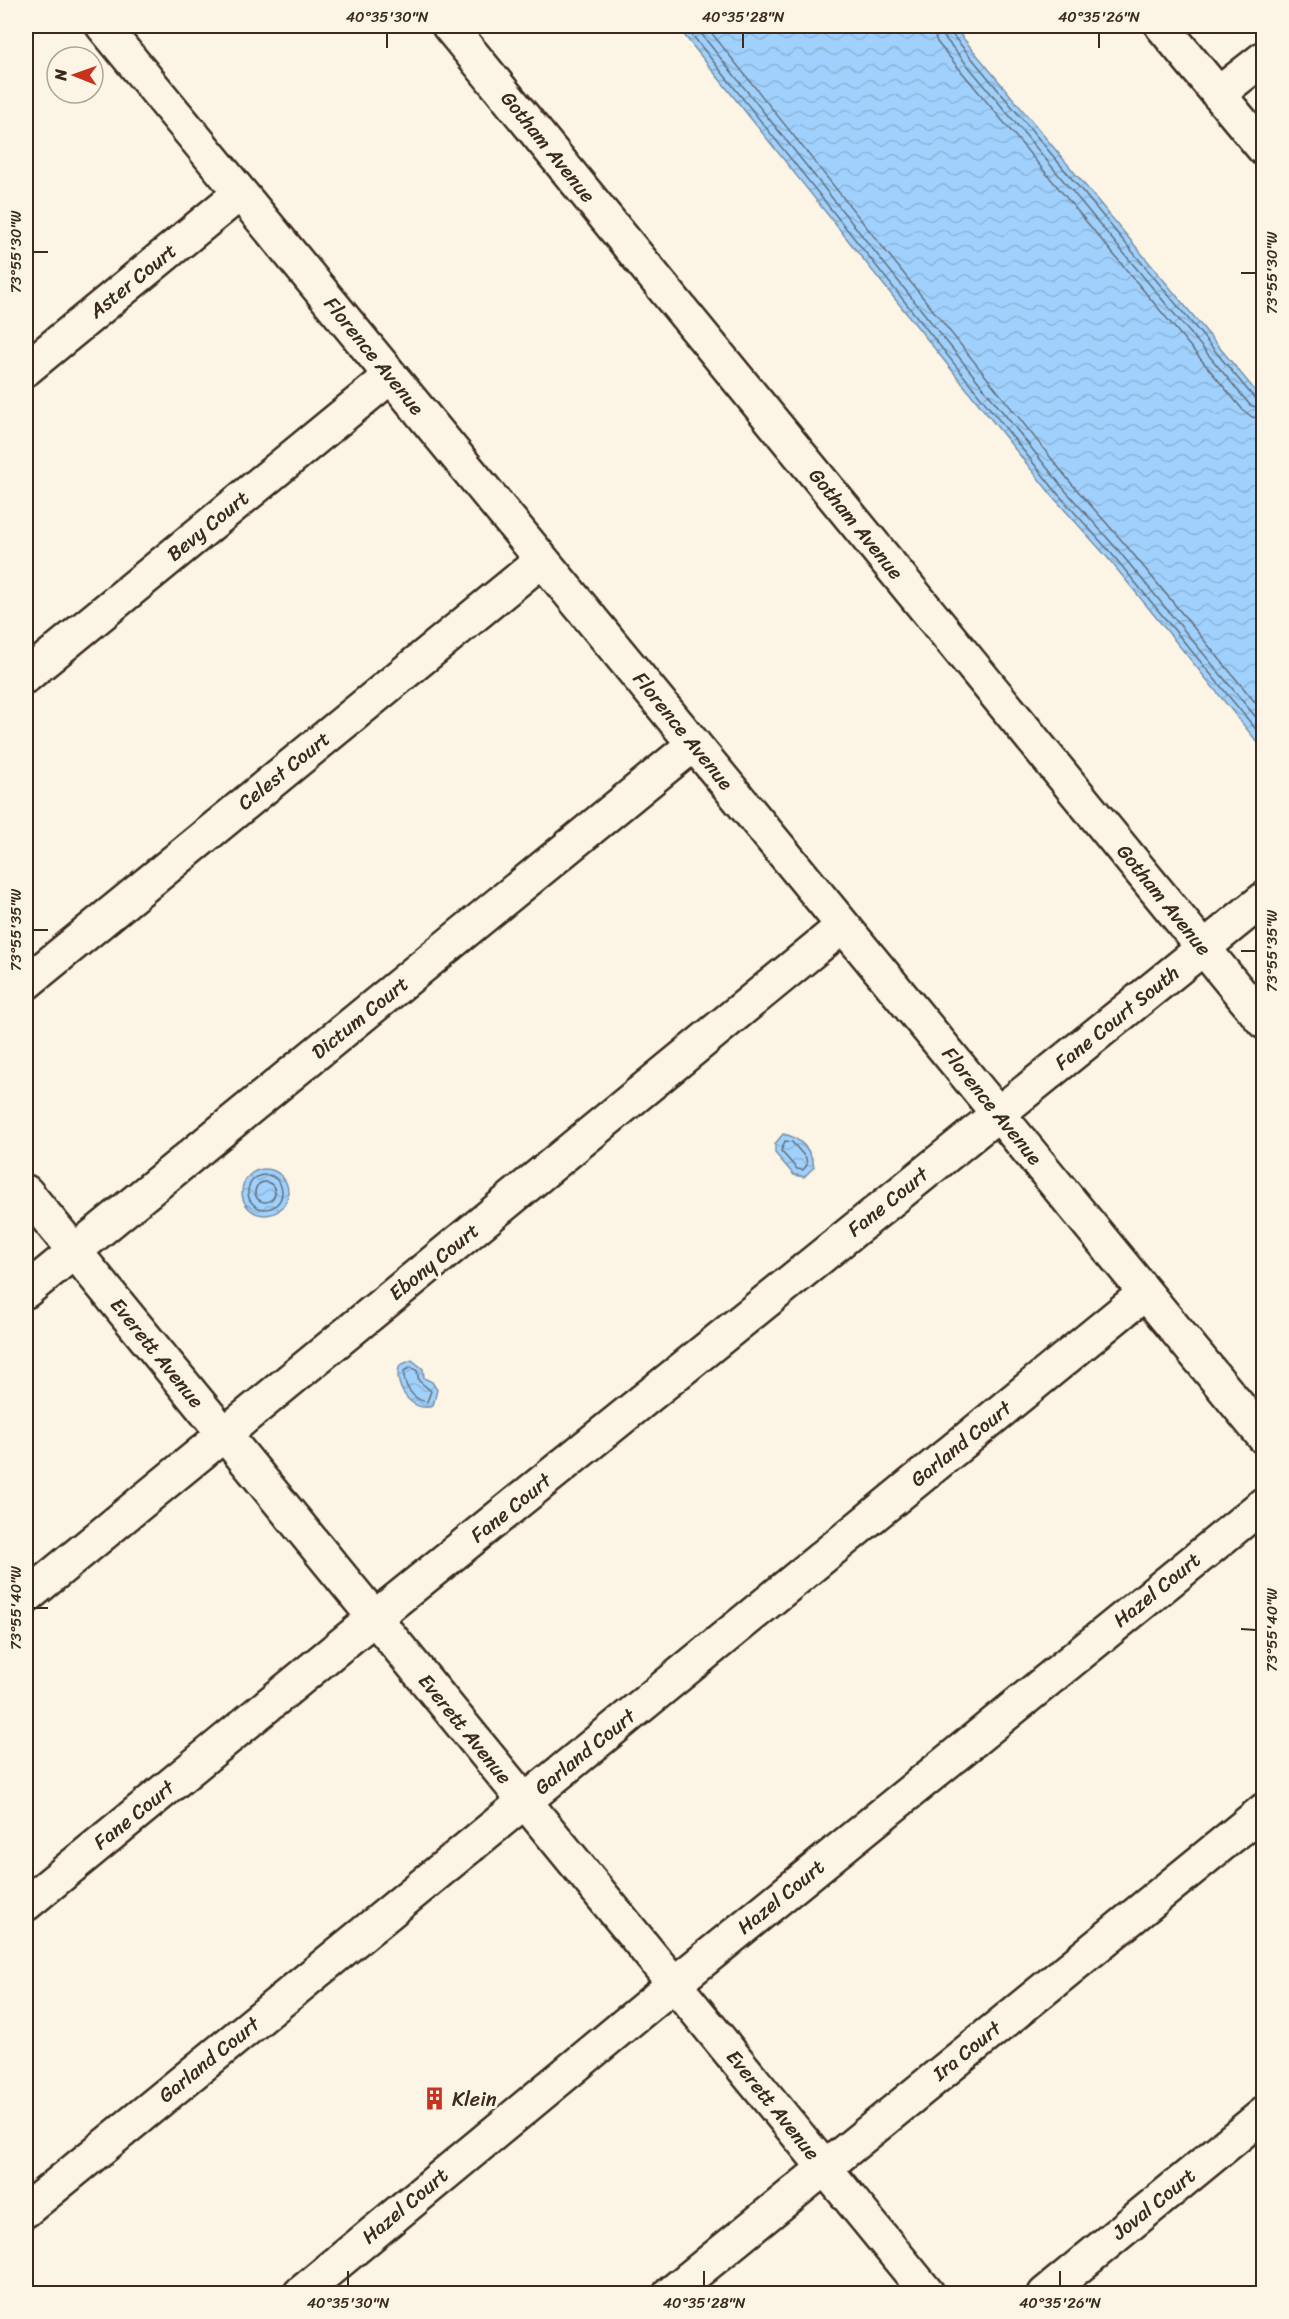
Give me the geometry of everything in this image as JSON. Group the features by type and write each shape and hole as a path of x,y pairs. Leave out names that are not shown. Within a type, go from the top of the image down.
{"street":[{"name":"Florence Avenue","path":"103,26 1263,1437"},
{"name":"Gotham Avenue","path":"449,26 1263,1022"},
{"path":"1162,26 1263,149"},
{"path":"1218,94 1263,58"},
{"name":"Aster Court","path":"26,369 240,193"},
{"name":"Bevy Court","path":"26,676 391,376"},
{"name":"Celest Court","path":"26,982 542,560"},
{"name":"Dictum Court","path":"26,1291 694,744"},
{"name":"Fane Court South","path":"998,1113 1263,899"},
{"name":"Ebony Court","path":"26,1597 843,926"},
{"name":"Fane Court","path":"26,1904 374,1618 998,1113"},
{"name":"Everett Avenue","path":"26,1192 928,2294"},
{"name":"Garland Court","path":"26,2210 1145,1293"},
{"name":"Hazel Court","path":"300,2294 674,1984 1263,1504"},
{"name":"Ira Court","path":"670,2294 1263,1810"},
{"name":"Joval Court","path":"1045,2294 1263,2114"}],"water":[{"path":"677,26 953,26 1263,400 1263,749 1107,557 1054,498"},
{"path":"783,1134 795,1138 811,1156 814,1167 804,1177 794,1175 775,1153 775,1144"},
{"path":"265,1169 274,1170 281,1176 287,1183 287,1201 281,1208 274,1214 265,1215 256,1214 249,1208 243,1201 242,1192 243,1183 249,1176 256,1170"},
{"path":"412,1360 423,1369 424,1378 432,1382 437,1390 433,1406 417,1406 405,1396 401,1388 398,1373 400,1365"}],"place":[{"name":"Klein","path":"434,2099"}]}
